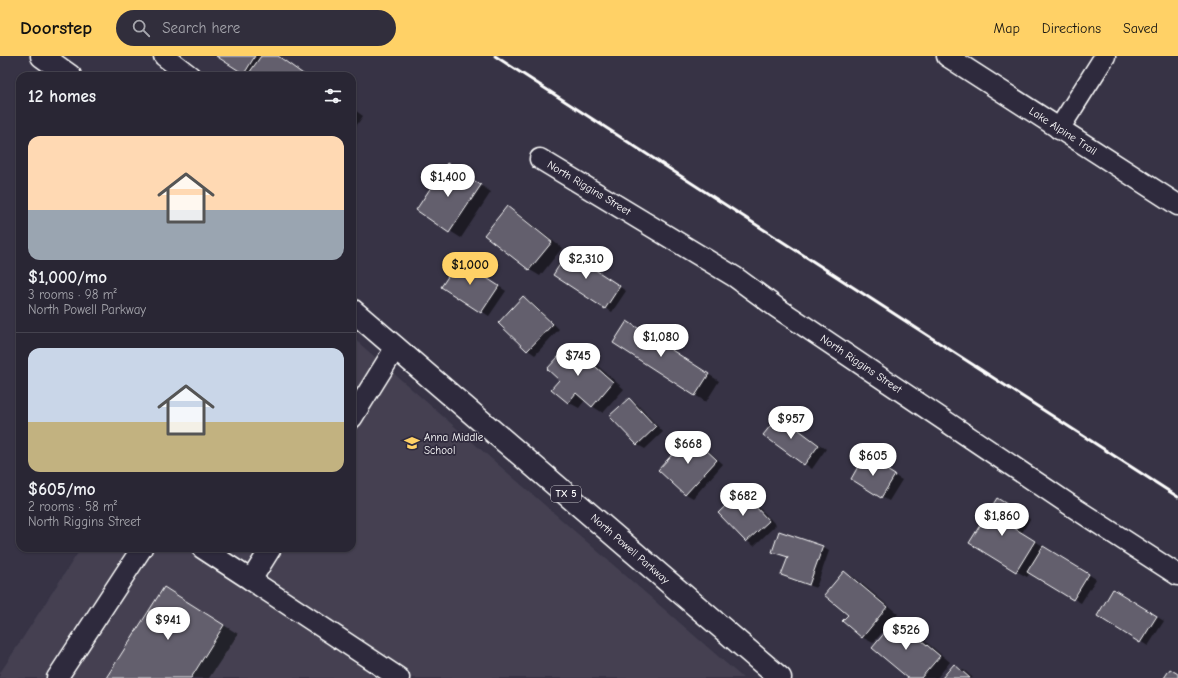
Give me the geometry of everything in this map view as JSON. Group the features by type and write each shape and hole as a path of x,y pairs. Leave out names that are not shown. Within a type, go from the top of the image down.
{"main road":[{"path":"42,56 64,72"},
{"name":"North Powell Parkway","path":"356,313 780,678"}],"street":[{"path":"164,56 185,72"},
{"name":"Lake Alpine Trail","path":"947,56 1178,205"},
{"path":"1059,129 1105,56"},
{"name":"North Riggins Street","path":"540,159 735,277 776,307 1076,509 1178,575"},
{"path":"356,412 396,347"},
{"path":"57,678 139,552"},
{"path":"208,552 399,678"},
{"path":"251,580 268,552"}],"shaded area":[{"name":"Anna Middle School","path":"356,340 743,678 0,678 0,673 78,552 356,552"}],"building":[{"path":"216,56 255,56 245,72 241,72"},
{"path":"261,56 278,56 300,72 250,72"},
{"path":"447,163 481,185 449,233 416,210"},
{"path":"507,206 552,242 529,270 484,235"},
{"path":"568,252 620,286 605,309 553,275"},
{"path":"459,260 499,286 481,313 441,287"},
{"path":"523,296 553,324 527,351 498,323"},
{"path":"627,321 709,374 695,396 613,343"},
{"path":"570,344 613,382 592,407 576,393 568,403 551,389 559,380 547,369"},
{"path":"629,398 656,427 637,445 609,416"},
{"path":"779,415 819,445 804,465 763,435"},
{"path":"690,435 717,460 685,495 658,470"},
{"path":"864,456 895,475 881,498 851,479"},
{"path":"741,491 769,521 746,542 718,513"},
{"path":"997,498 1020,512 1011,526 1035,541 1016,572 969,543"},
{"path":"779,531 823,546 809,585 781,575 788,557 772,552"},
{"path":"1043,546 1089,574 1073,600 1027,572"},
{"path":"844,571 887,607 862,638 842,621 848,615 824,595"},
{"path":"164,587 224,625 191,678 106,678"},
{"path":"1113,589 1157,616 1140,643 1097,616"},
{"path":"896,619 940,656 921,678 908,678 872,648"},
{"path":"954,664 970,678 942,678"},
{"path":"1170,669 1178,674 1178,678 1164,678"}],"railway":[{"path":"495,56 1178,497"}],"place":[{"name":"Anna Middle School","path":"412,443"}]}
